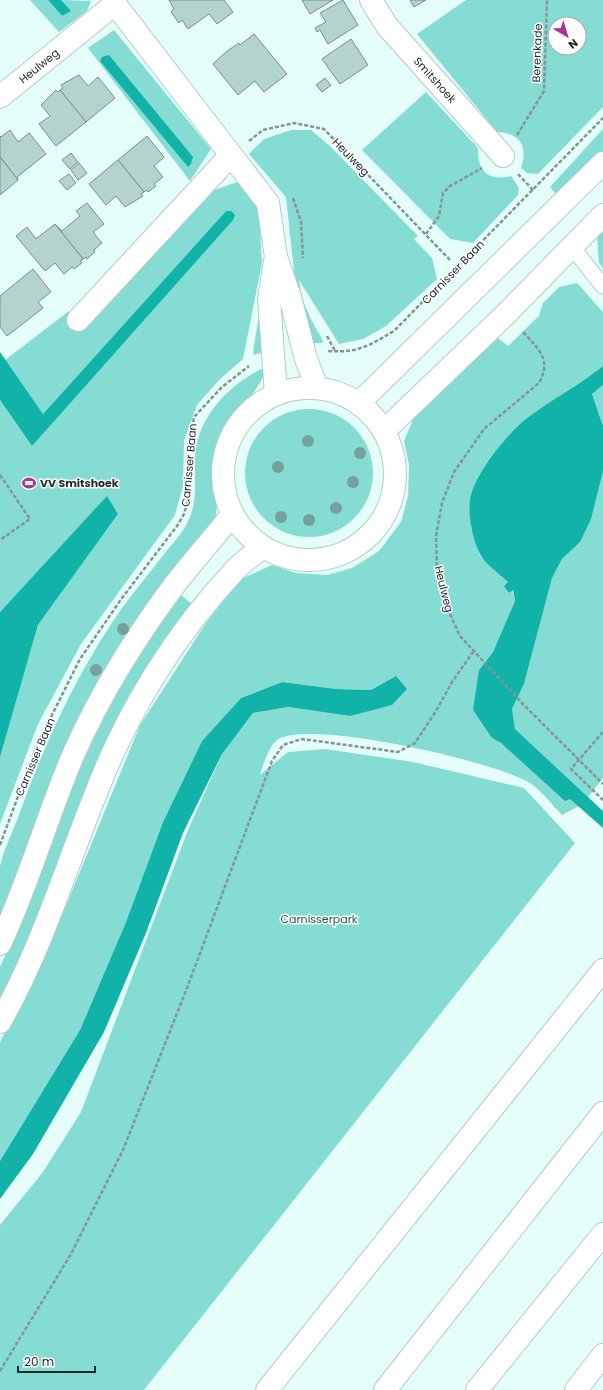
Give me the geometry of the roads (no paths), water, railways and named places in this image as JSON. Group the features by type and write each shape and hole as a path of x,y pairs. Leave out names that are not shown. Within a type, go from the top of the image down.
{"main road":[{"name":"Smitshoek","path":"371,0 387,26 503,156"},
{"name":"Heulweg","path":"0,98 113,2 268,203 276,257 290,297 304,350 317,388"},
{"path":"78,320 231,155"},
{"path":"359,403 603,163"},
{"path":"384,431 506,314 603,215"},
{"name":"Heulweg","path":"276,257 269,299 276,394"},
{"path":"303,388 317,388 339,393 359,403 373,416 384,431 393,456 395,483 388,509 382,521 369,536 352,548 341,554 314,560 287,558 262,547 251,538 232,515 226,498 222,480 223,462 227,445 235,429 246,414 260,402 276,394 303,388"},
{"path":"0,944 14,914 74,753 103,696 138,636 173,587 232,515"},
{"path":"0,1022 10,1004 59,893 96,792 123,732 156,672 194,618 236,569 262,547"},
{"path":"267,1390 603,970"},
{"path":"385,1390 603,1113"},
{"path":"477,1390 603,1234"},
{"path":"576,1390 603,1355"}],"lane":[{"path":"572,247 603,286"}],"place":[{"name":"VV Smitshoek","path":"29,483"}],"park label":[{"name":"Carnisserpark","path":"319,919"}]}
